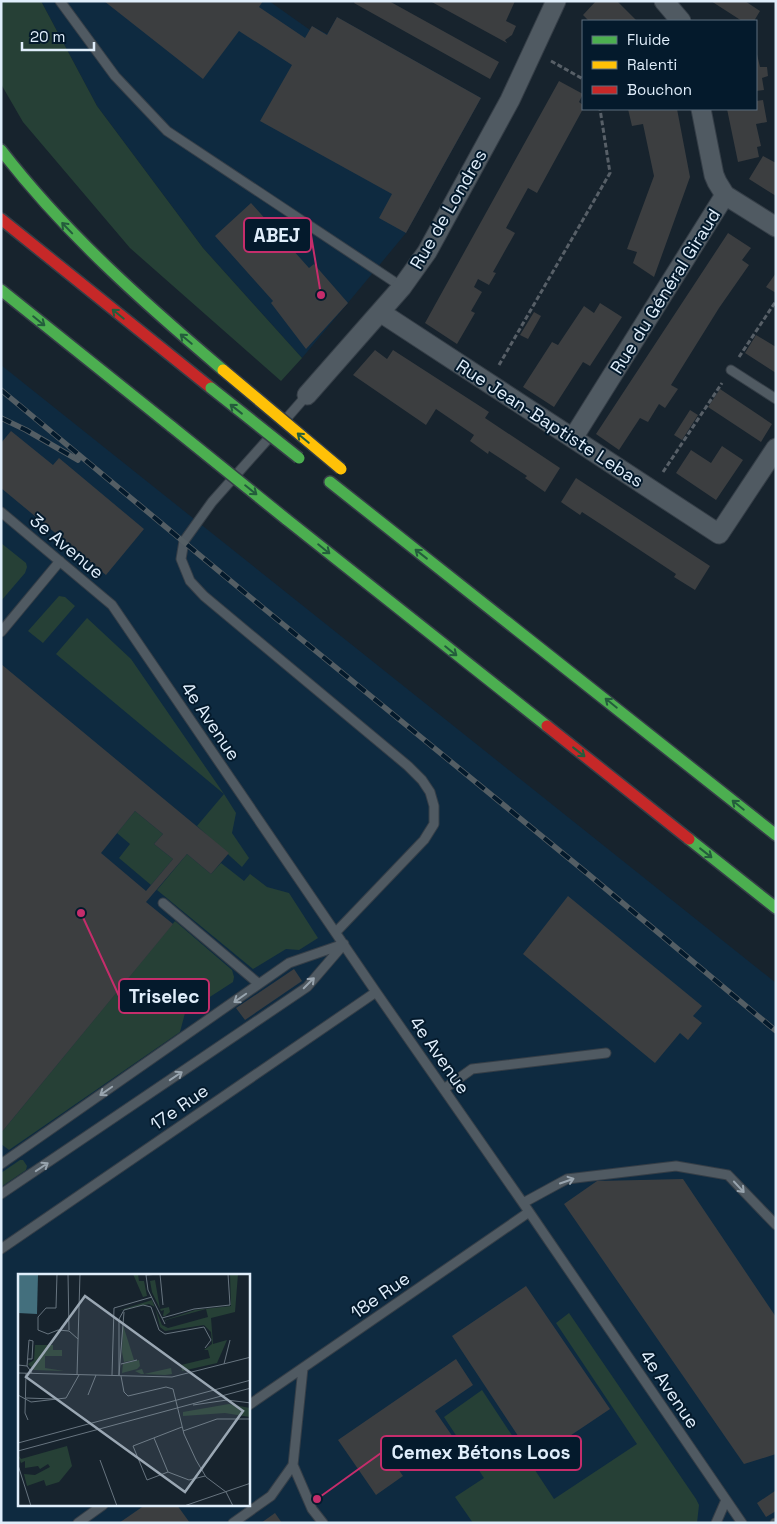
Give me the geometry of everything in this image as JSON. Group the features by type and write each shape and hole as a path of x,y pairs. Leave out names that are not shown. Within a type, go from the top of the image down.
{"highway":[{"path":"1,150 44,204 139,299 344,472"},
{"path":"1,219 307,464"},
{"path":"1,290 776,908"},
{"path":"326,479 776,835"},
{"path":"414,534 570,671"}],"street":[{"name":"Rue de Londres","path":"307,395 402,288 427,252 510,100 556,1"},
{"path":"664,1 679,20"},
{"name":"Rue du Général Giraud","path":"573,438 725,195 714,174 701,110"},
{"path":"725,195 776,227"},
{"name":"Rue Jean-Baptiste Lebas","path":"380,312 719,534 776,448"}],"lane":[{"path":"60,1 115,76 167,131 402,288"},
{"path":"731,370 776,400"},
{"path":"307,395 212,502 184,541 181,559 190,581 204,596 408,766 422,780 430,792 434,806 434,824 424,840 336,932"},
{"name":"3e Avenue","path":"1,512 112,605"},
{"path":"1,632 60,561"},
{"name":"4e Avenue","path":"112,605 742,1523"},
{"path":"163,903 260,984"},
{"path":"1,1164 290,963 344,944"},
{"path":"1,1194 307,987 344,944"},
{"name":"17e Rue","path":"1,1249 376,992"},
{"path":"444,1089 472,1069 606,1053"},
{"path":"524,1203 567,1180 676,1166 728,1174 776,1225"},
{"name":"18e Rue","path":"250,1404 529,1212"},
{"path":"303,1368 293,1465 312,1509 322,1523"},
{"path":"233,1523 271,1496 293,1465"},
{"path":"716,1523 726,1500"},
{"path":"78,1523 102,1506"}],"path":[{"path":"533,52 582,78"},
{"path":"489,383 610,173 600,110"},
{"path":"652,490 776,301"}],"shaded area":[{"path":"41,1 269,1 310,30 312,26 327,34 337,17 481,98 406,233 302,358 203,248 97,106"},
{"path":"1,365 776,983 776,1523 1,1523"}],"green space":[{"path":"1,1 41,1 97,106 203,248 302,358 281,381 130,248 23,122 1,84"},
{"path":"1,543 26,563 27,567 25,573 1,601"},
{"path":"59,596 65,597 75,606 43,643 28,631"},
{"path":"87,618 131,659 224,794 56,654"},
{"path":"224,794 236,813 232,833 249,858 242,867 197,826"},
{"path":"135,811 163,834 154,844 173,859 151,885 119,858 130,844 117,833"},
{"path":"187,854 211,874 221,863 244,881 250,874 267,887 289,893 318,938 299,950 286,949 253,969 157,890"},
{"path":"175,921 232,970 233,982 185,1013 180,1032 9,1150 1,1144 1,1133"},
{"path":"20,1160 23,1160 27,1166 26,1170 1,1187 1,1173"},
{"path":"569,1313 696,1499 699,1505 697,1523 473,1523 455,1497 484,1478 444,1417 482,1390 554,1499 637,1444 556,1323"}],"building":[{"path":"104,1 263,1 259,7 305,38 312,26 327,35 337,17 481,98 406,233 379,218 392,194 260,121 292,65 239,31 203,79"},
{"path":"355,1 389,1 499,62 490,79 354,3"},
{"path":"430,1 515,1 506,21 516,26 512,35 505,40 507,43"},
{"path":"596,1 617,1 636,20 588,20 583,15"},
{"path":"711,1 745,1 760,11 755,20 740,20"},
{"path":"757,54 760,67 767,67 768,76 762,78 764,90 757,91"},
{"path":"559,81 582,93 579,102 582,104 582,110 537,193 528,188 506,228 515,233 493,272 496,273 489,285 478,279 474,287 482,292 471,311 475,313 457,344 425,323"},
{"path":"763,100 767,122 756,124 761,146 757,147 759,157 738,162 727,110 757,110 757,101"},
{"path":"628,110 677,110 690,177 654,277 633,263 637,252 627,249 654,176 643,124 632,126"},
{"path":"763,156 776,163 776,196 749,179"},
{"path":"251,203 309,268 314,264 348,303 306,349 271,303 273,301 215,236"},
{"path":"728,233 751,248 742,260 749,265 719,308 671,385 678,389 665,408 659,404 648,422 640,418 619,450 596,434"},
{"path":"776,273 776,293 766,287"},
{"path":"600,303 622,317 590,366 583,362 554,407 523,387 552,342 558,345 584,306 594,313"},
{"path":"534,312 541,316 528,339 520,335"},
{"path":"756,335 776,347 776,373 745,353"},
{"path":"375,350 387,359 393,350 489,412 485,418 560,468 545,492 525,478 527,476 489,451 488,454 470,441 474,435 436,409 426,425 353,375"},
{"path":"720,389 772,424 761,442 708,407"},
{"path":"690,410 698,415 682,440 674,435"},
{"path":"11,431 53,465 59,458 144,529 106,575 1,488 1,443"},
{"path":"722,446 743,460 716,500 676,473 691,450 711,463"},
{"path":"576,478 710,566 695,590 674,577 676,574 602,525 582,512 580,515 561,502"},
{"path":"1,664 229,853 211,874 187,854 146,902 173,924 1,1133","holes":["135,811 163,834 154,844 173,859 146,891 101,853"]},
{"path":"568,896 702,1006 693,1016 702,1023 688,1040 680,1033 655,1063 523,954"},
{"path":"294,969 302,981 245,1020 236,1008"},
{"path":"683,1179 776,1317 776,1454 744,1464 564,1204 597,1181"},
{"path":"526,1286 610,1409 534,1460 452,1336"},
{"path":"456,1359 473,1385 435,1411 455,1440 420,1465 400,1436 383,1447 403,1476 376,1495 338,1440"},
{"path":"775,1491 776,1511 766,1517 757,1503"},
{"path":"144,1506 178,1506 190,1523 119,1523"},
{"path":"275,1513 282,1523 261,1523"}],"railway":[{"path":"1,390 776,1031"},
{"path":"1,418 78,460"}],"traffic: fast":[{"path":"1,150 52,210 106,266 223,370"},
{"path":"1,290 172,427"},
{"path":"211,388 299,458"},
{"path":"172,427 286,519"},
{"path":"330,482 776,835"},
{"path":"286,519 547,726"},
{"path":"689,839 776,908"}],"traffic: jam":[{"path":"1,219 211,388"},
{"path":"547,726 689,839"}],"traffic: slow":[{"path":"223,370 341,469"}],"place":[{"name":"ABEJ","path":"321,295"},
{"name":"Triselec","path":"81,913"},
{"name":"Cemex Bétons Loos","path":"317,1499"}]}
